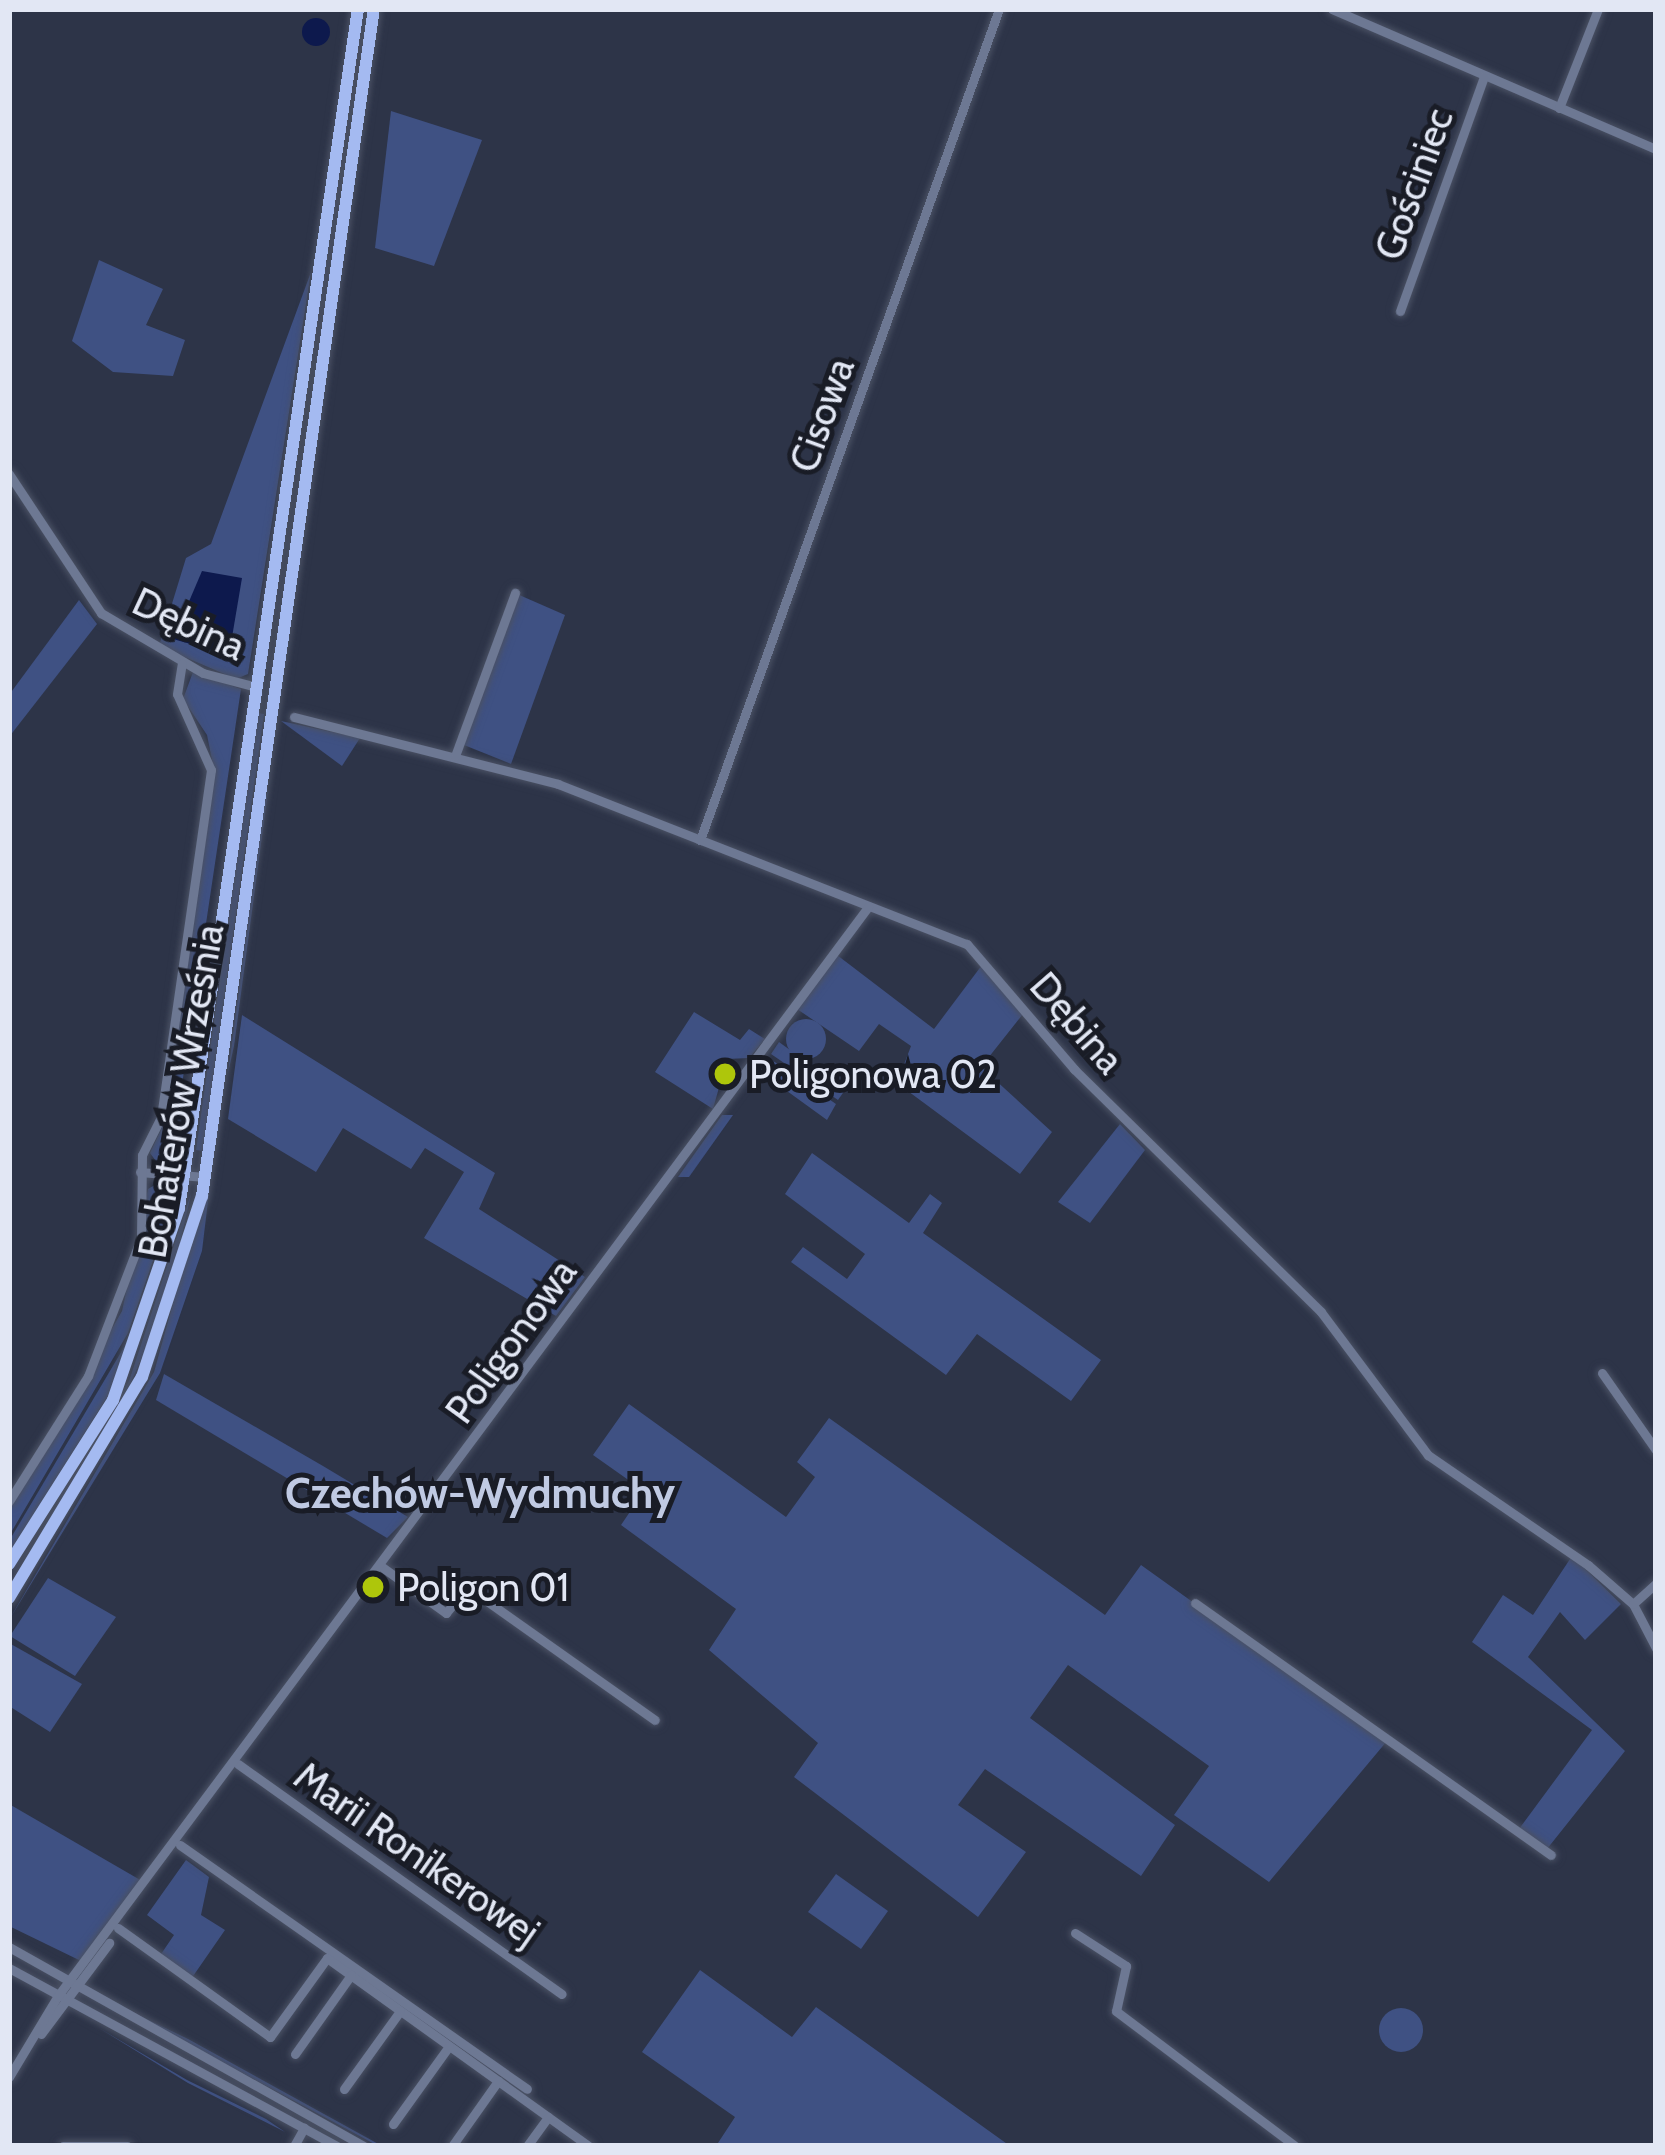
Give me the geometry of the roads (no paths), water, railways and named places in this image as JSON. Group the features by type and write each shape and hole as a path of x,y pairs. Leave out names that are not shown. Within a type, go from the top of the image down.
{"main road":[{"name":"Bohaterów Września","path":"9,1564 136,1350 185,1174 358,9"},
{"name":"Bohaterów Września","path":"9,1598 142,1377 205,1177 374,9"}],"street":[{"name":"Cisowa","path":"700,840 999,9"},
{"path":"1332,9 1656,149"},
{"path":"1559,108 1598,9"},
{"name":"Gościniec","path":"1400,311 1484,76"},
{"name":"Dębina","path":"9,474 101,614 182,663 254,686"},
{"path":"455,756 515,593"},
{"path":"9,1501 117,1310 143,1229 140,1172 161,1117 211,770 177,694 182,663"},
{"name":"Dębina","path":"294,716 455,756 700,840 976,952 1075,1069 1325,1316 1428,1455 1633,1604"},
{"path":"854,904 856,920"},
{"name":"Poligonowa","path":"9,2077 57,1996 118,1928 180,1845 868,907"},
{"path":"140,1172 205,1177"},
{"path":"1601,1373 1656,1450"},
{"path":"382,1567 446,1613 467,1587 655,1720"},
{"path":"1656,1583 1633,1604 1656,1648"},
{"path":"1195,1603 1551,1855"},
{"name":"Marii Ronikerowej","path":"238,1763 562,1994"},
{"path":"180,1845 527,2090"},
{"path":"118,1928 271,2037 327,1958 589,2146"},
{"name":"Poligonowa","path":"33,2042 81,1990 118,1928"},
{"path":"1075,1933 1126,1966 1116,2011 1295,2146"},
{"path":"9,1947 364,2146"},
{"path":"9,1968 337,2146"},
{"path":"295,2054 351,1975"},
{"path":"344,2089 400,2011"},
{"path":"393,2124 449,2046"},
{"path":"452,2146 498,2081"},
{"path":"527,2146 548,2117"},
{"path":"294,2146 304,2128"},
{"path":"63,2146 127,2146"}],"place":[{"name":"Poligonowa 02","path":"725,1074"},
{"name":"Poligon 01","path":"373,1587"}],"district":[{"name":"Czechów-Wydmuchy","path":"480,1493"}]}
